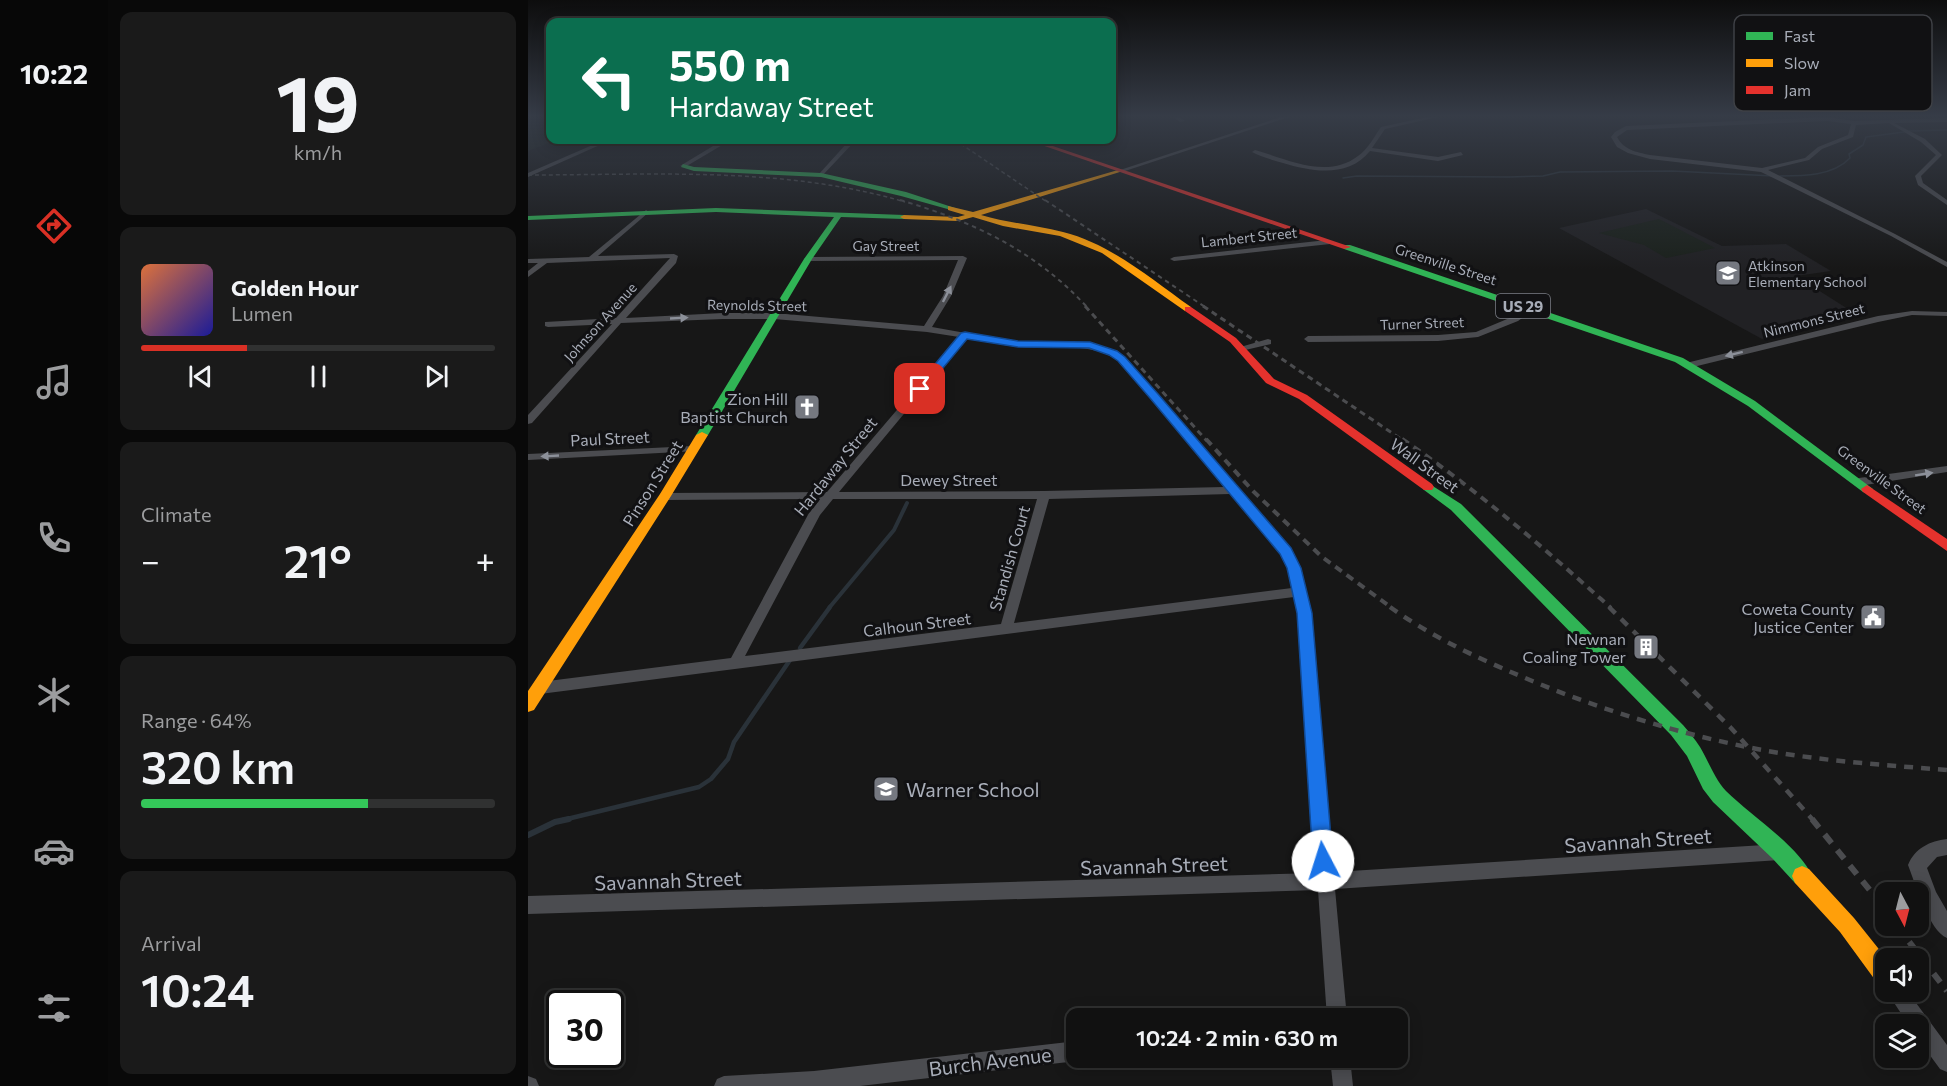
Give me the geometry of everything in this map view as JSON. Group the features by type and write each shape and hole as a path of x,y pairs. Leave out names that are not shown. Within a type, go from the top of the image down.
{"street":[{"path":"528,174 543,168"},
{"name":"Wall Street","path":"689,168 821,175 903,194 1003,224 1062,234 1088,243 1111,255 1225,334 1241,348 1270,381 1303,397 1455,507 1677,730 1693,751 1709,783 1719,796 1780,852 1847,925 1875,962"},
{"path":"821,175 827,168"},
{"name":"Greenville Street","path":"1110,168 1663,354 1689,365 1759,411 1947,546"},
{"path":"528,218 716,210 934,220 972,216 1130,168"},
{"path":"1313,168 1332,168"},
{"path":"1742,168 1762,170 1893,235 1947,265"},
{"path":"1762,170 1771,168"},
{"path":"1927,168 1918,177 1920,184 1947,203"},
{"path":"528,261 592,258 646,212"},
{"name":"Pinson Street","path":"528,705 664,496 808,259 839,215"},
{"name":"Lambert Street","path":"1174,259 1328,242"},
{"name":"Johnson Avenue","path":"529,419 620,321 673,261 674,256 592,258"},
{"name":"Gay Street","path":"808,259 963,258 947,296 927,329"},
{"path":"528,275 546,260"},
{"name":"Turner Street","path":"1308,339 1438,338 1478,334 1515,319 1531,309"},
{"name":"Nimmons Street","path":"1689,365 1878,319 1912,313 1947,314"},
{"name":"Reynolds Street","path":"548,324 723,316 774,316 927,329 1018,344 1090,345 1113,353 1134,372 1234,490 1286,552 1294,568 1304,613 1336,1008"},
{"name":"Hardaway Street","path":"735,663 805,528 965,335"},
{"path":"1241,348 1268,342"},
{"name":"Paul Street","path":"528,457 693,449"},
{"path":"1859,482 1947,469"},
{"name":"Dewey Street","path":"664,496 1044,495 1234,490"},
{"name":"Standish Court","path":"1006,630 1044,495"},
{"name":"Calhoun Street","path":"540,688 1298,592"},
{"path":"1947,847 1933,849 1917,865 1929,897 1947,929"},
{"name":"Savannah Street","path":"528,904 1325,881 1780,852"},
{"path":"1904,1002 1947,1062"},
{"name":"Burch Avenue","path":"724,1086 814,1081 1066,1052"},
{"path":"1341,1068 1343,1086"}],"shaded area":[{"name":"Atkinson Elementary School","path":"1646,209 1722,246 1786,244 1831,271 1796,276 1859,316 1762,339 1559,228"},
{"path":"1659,219 1715,248 1666,258 1644,245 1599,233"}],"waterway":[{"path":"1780,176 1808,175 1836,168"},
{"path":"1343,178 1357,176 1509,177 1543,176 1560,172 1672,171 1774,176"},
{"path":"829,608 894,530 907,503"},
{"path":"800,648 830,607"},
{"path":"563,820 699,787 711,779 728,759 734,742 790,660"},
{"path":"528,835 555,822 569,819"}],"railway":[{"path":"996,168 1047,202"},
{"path":"528,175 670,174 766,178 813,183 905,202"},
{"path":"900,200 953,218 1001,240 1046,269 1087,307"},
{"path":"1045,200 1205,307"},
{"path":"1085,306 1207,441"},
{"path":"1203,306 1404,441"},
{"path":"1206,439 1253,491 1322,557 1392,608"},
{"path":"1402,439 1509,520 1611,608"},
{"path":"1390,607 1436,636 1469,653 1547,687 1666,727 1748,747"},
{"path":"1609,607 1748,747"},
{"path":"1748,747 1804,757 1947,770"},
{"path":"1748,747 1813,820"},
{"path":"1812,819 1875,896"},
{"path":"1905,936 1947,991"}],"traffic: fast":[{"path":"689,168 821,175 951,208"},
{"path":"528,218 716,210 904,217"},
{"path":"702,435 808,259 839,215"},
{"path":"1347,247 1679,360 1728,388 1867,489"},
{"path":"1428,487 1456,507 1677,730 1693,751 1709,783 1719,796 1780,852 1802,876"}],"traffic: slow":[{"path":"904,217 958,219 1120,171"},
{"path":"951,208 1003,224 1062,234 1105,251 1188,309"},
{"path":"528,705 665,496 702,435"},
{"path":"1802,876 1847,925 1875,962"}],"traffic: jam":[{"path":"1112,168 1347,247"},
{"path":"1188,309 1233,340 1270,381 1303,397 1428,487"},
{"path":"1867,489 1947,546"}],"place":[{"name":"Atkinson Elementary School","path":"1728,273"},
{"name":"Zion Hill Baptist Church","path":"807,407"},
{"name":"Coweta County Justice Center","path":"1873,617"},
{"name":"Newnan Coaling Tower","path":"1646,647"},
{"name":"Warner School","path":"886,789"}],"route":[{"path":"920,389 965,335 1018,344 1090,345 1113,353 1134,372 1286,552 1294,568 1304,613 1323,861"}]}
